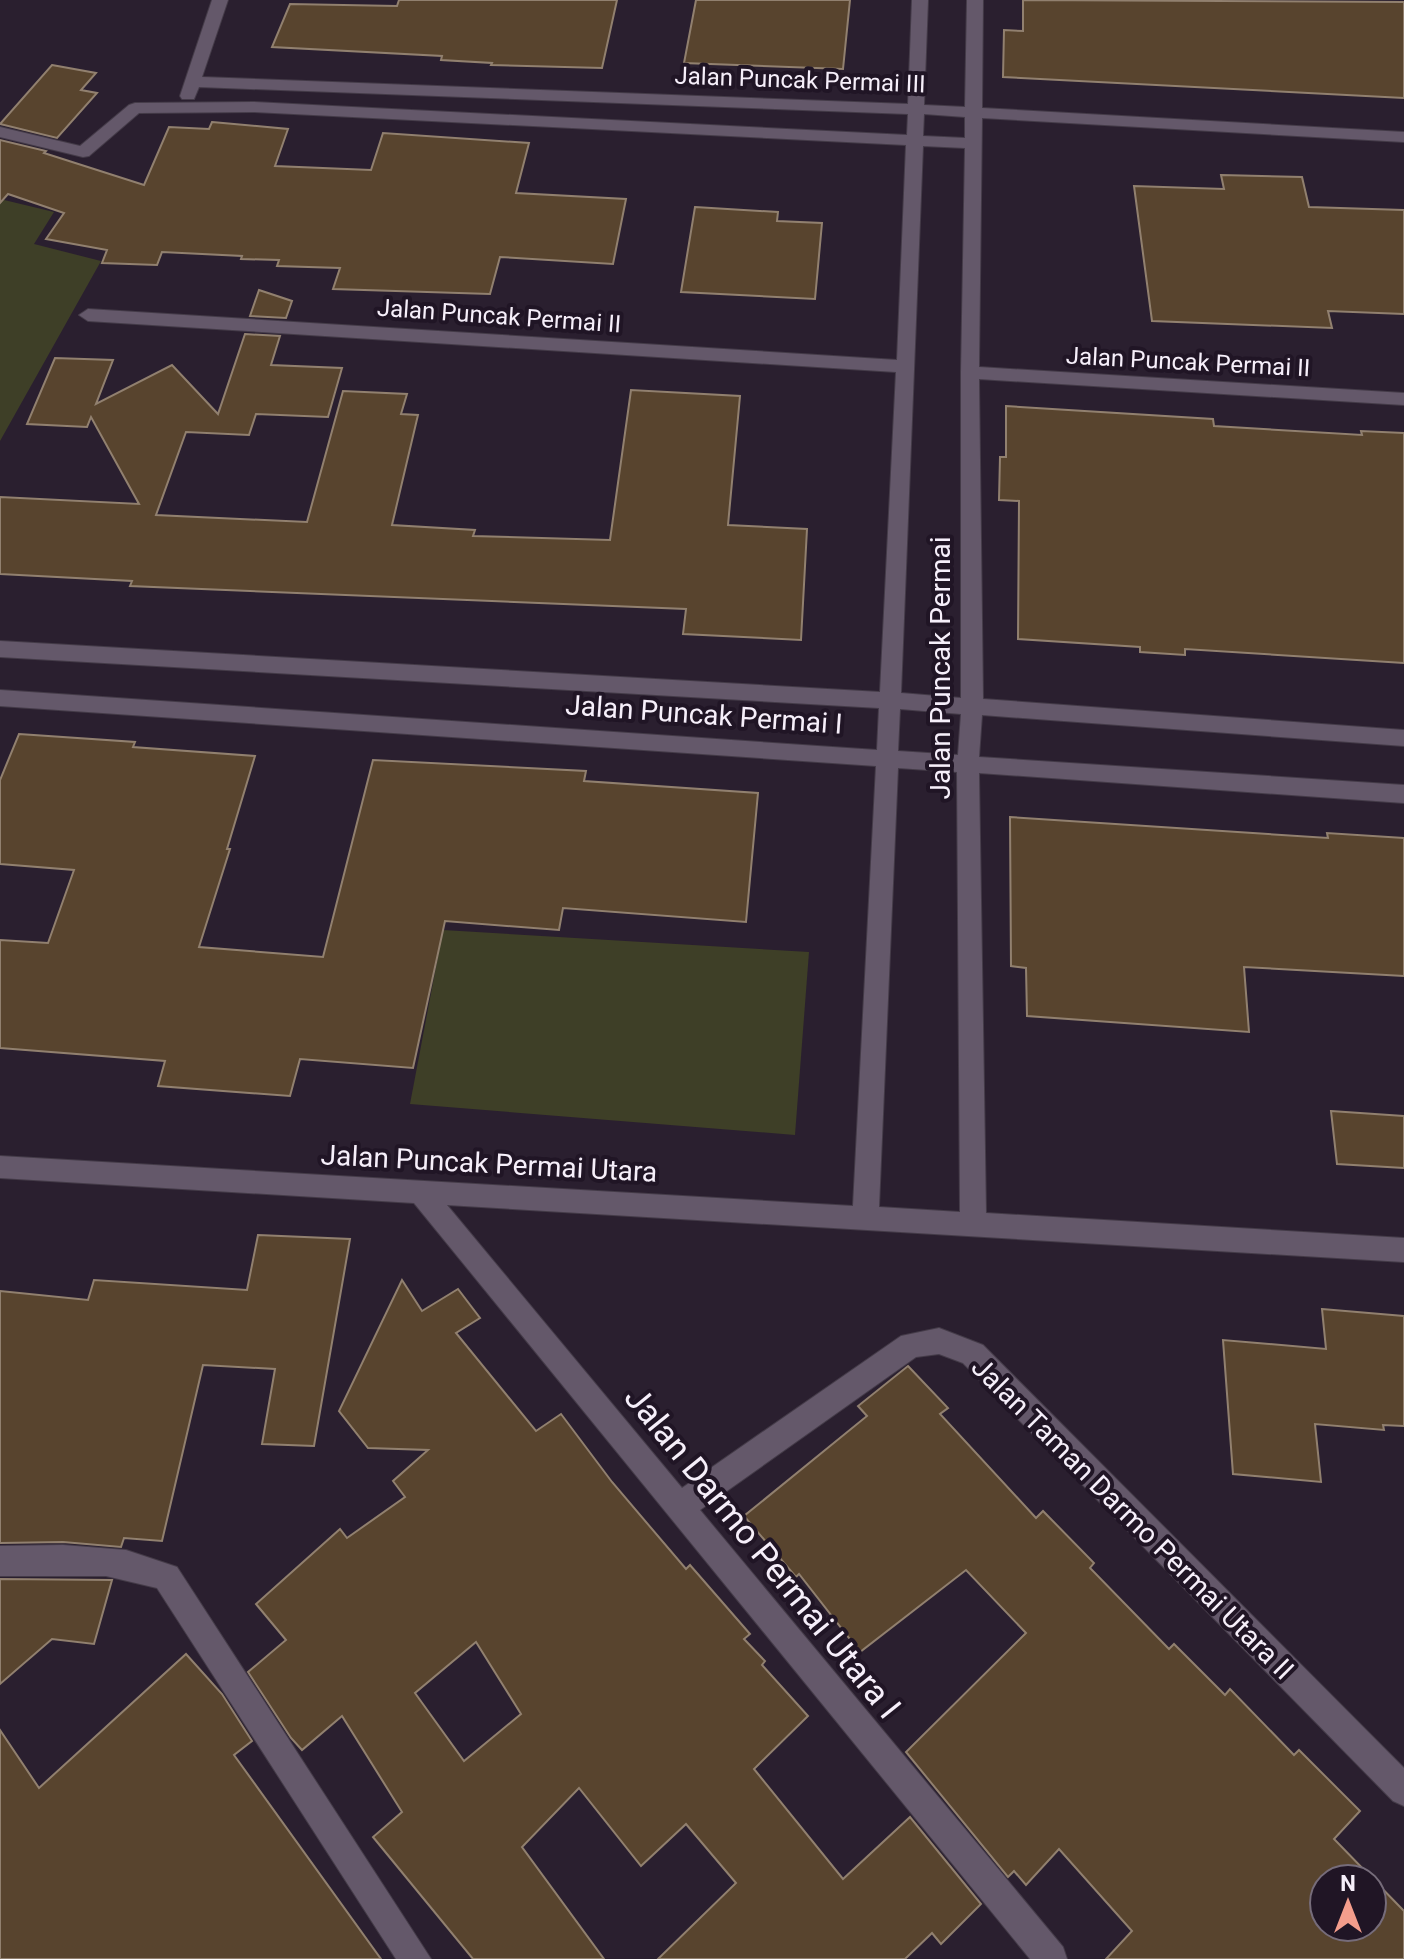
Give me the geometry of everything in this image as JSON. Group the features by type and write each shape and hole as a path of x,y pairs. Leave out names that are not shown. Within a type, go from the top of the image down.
{"street":[{"path":"184,106 220,0"},
{"name":"Jalan Puncak Permai","path":"865,1218 891,700 920,0"},
{"name":"Jalan Puncak Permai","path":"973,1225 968,762 972,707 970,372 975,0"},
{"name":"Jalan Puncak Permai III","path":"194,82 915,109 1404,137"},
{"name":"Jalan Puncak Permai III","path":"0,132 83,152 135,108 184,106 971,143"},
{"name":"Jalan Puncak Permai II","path":"88,315 906,367"},
{"name":"Jalan Puncak Permai II","path":"970,372 1404,399"},
{"name":"Jalan Puncak Permai I","path":"0,649 891,700 1404,738"},
{"name":"Jalan Puncak Permai I","path":"0,698 1404,794"},
{"name":"Jalan Puncak Permai Utara","path":"0,1167 1404,1250"},
{"name":"Jalan Darmo Permai Utara I","path":"419,1190 1051,1959"},
{"name":"Jalan Taman Darmo Permai Utara II","path":"680,1507 911,1345 939,1341 961,1349 973,1354 1404,1790"},
{"path":"0,1561 100,1559 145,1567 167,1577 415,1959"}],"green space":[{"path":"0,199 54,212 34,244 101,261 0,441"},
{"path":"443,930 809,952 795,1135 410,1104"}],"building":[{"path":"399,0 617,0 602,68 491,65 441,60 442,56 272,47 290,4 397,6"},
{"path":"696,0 850,0 843,69 684,63"},
{"path":"1023,0 1404,2 1404,98 1003,77 1004,30 1023,31"},
{"path":"52,65 96,73 81,90 97,93 57,138 0,124"},
{"path":"212,122 288,129 275,166 371,170 383,133 529,143 516,193 626,199 613,264 500,257 490,294 333,289 340,268 277,266 279,260 162,252 157,265 102,263 107,250 46,239 64,213 8,194 0,203 0,140 46,151 44,153 144,185 169,127 209,129"},
{"path":"1221,175 1302,177 1309,207 1404,210 1404,314 1328,311 1332,328 1152,321 1134,186 1224,189"},
{"path":"695,207 778,212 777,221 822,223 815,299 681,292"},
{"path":"259,290 292,301 286,318 250,316"},
{"path":"245,334 280,336 271,365 342,368 328,417 256,414 249,435 186,432 156,515 307,522 343,391 407,394 401,414 418,415 392,525 475,530 473,536 610,540 631,390 740,396 728,525 807,529 801,640 683,634 686,609 130,586 132,581 0,574 0,497 139,504 91,417 87,427 27,424 55,358 113,360 96,404 172,365 218,414"},
{"path":"1006,406 1213,419 1214,426 1362,435 1361,431 1404,433 1404,663 1185,649 1185,655 1140,652 1140,647 1018,639 1019,501 999,500 1000,457 1006,457"},
{"path":"19,734 135,742 133,747 255,756 199,947 323,957 373,760 586,771 584,781 758,793 746,922 563,908 559,930 445,921 413,1068 300,1059 290,1096 158,1086 165,1061 0,1048 0,940 48,943 74,870 0,864 0,780"},
{"path":"1010,817 1328,838 1327,833 1404,838 1404,976 1244,967 1249,1032 1027,1016 1026,968 1011,966"},
{"path":"1331,1111 1404,1116 1404,1168 1337,1164"},
{"path":"258,1235 350,1239 314,1446 262,1444 275,1369 203,1365 162,1541 124,1538 121,1547 63,1542 0,1543 0,1291 88,1300 94,1280 247,1290"},
{"path":"402,1280 422,1311 458,1289 480,1318 456,1333 536,1431 561,1414 612,1482 686,1569 690,1565 750,1634 744,1639 765,1661 762,1665 808,1716 754,1769 843,1879 910,1817 981,1904 941,1944 932,1933 905,1959 658,1959 736,1883 686,1824 641,1866 579,1788 522,1847 604,1959 473,1959 373,1837 402,1812 342,1716 302,1750 248,1672 286,1640 256,1604 340,1529 347,1538 405,1497 393,1481 428,1450 368,1448 339,1411","holes":["476,1642 521,1714 464,1761 415,1693"]},
{"path":"1322,1309 1404,1316 1404,1426 1383,1425 1384,1430 1315,1424 1321,1482 1233,1474 1223,1340 1326,1349"},
{"path":"908,1366 948,1408 940,1414 1036,1518 1043,1511 1094,1563 1090,1568 1169,1649 1174,1644 1225,1695 1230,1689 1294,1755 1299,1750 1360,1811 1334,1839 1357,1863 1308,1863 1308,1943 1388,1943 1388,1895 1404,1911 1404,1959 1106,1959 1132,1931 1059,1849 1026,1885 1014,1871 1008,1877 906,1752 1026,1633 966,1570 860,1652 799,1574 796,1577 744,1516 867,1416 858,1406"},
{"path":"0,1579 112,1580 94,1644 52,1639 0,1684"},
{"path":"186,1654 222,1694 252,1741 234,1755 381,1959 0,1959 0,1730 39,1788"}]}
